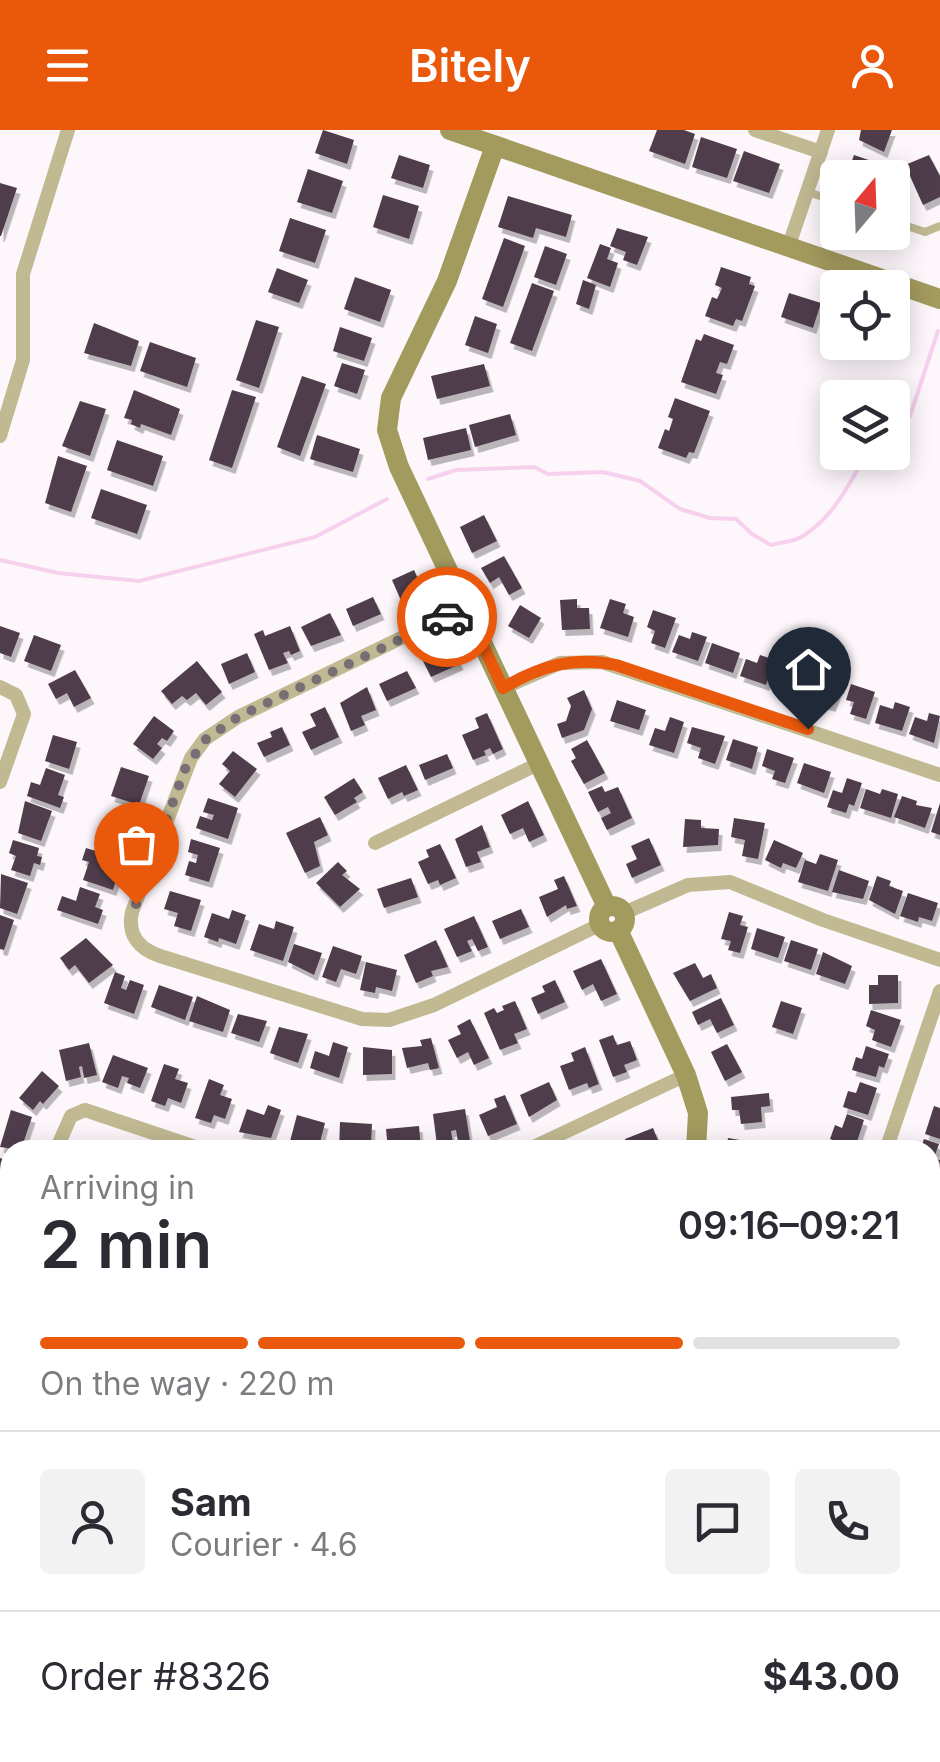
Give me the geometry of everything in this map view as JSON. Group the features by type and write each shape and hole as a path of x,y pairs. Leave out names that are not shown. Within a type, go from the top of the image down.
{"street":[{"path":"0,436 23,360 24,274 68,130"},
{"path":"450,130 940,299"},
{"path":"755,130 821,152"},
{"path":"788,248 828,130"},
{"path":"494,146 448,280 390,398 387,430 399,467 686,1075 698,1114 697,1140"},
{"path":"465,607 238,717 205,740 185,769 132,912 132,930 141,946 160,956 322,1008 375,1021 434,1005 688,885 730,882 844,928 940,960"},
{"path":"503,688 560,662 602,662 940,774"},
{"path":"0,687 16,695 24,714 0,782"},
{"path":"375,843 538,764"},
{"path":"889,1140 940,991"},
{"path":"548,1140 686,1075"},
{"path":"60,1140 71,1116 86,1110 176,1140"}],"lane":[{"path":"808,192 820,196"},
{"path":"910,227 925,232 940,226"}],"building":[{"path":"323,130 354,140 347,164 315,153"},
{"path":"657,130 695,134 685,164 649,151"},
{"path":"861,130 892,130 884,152 859,140"},
{"path":"701,137 737,149 727,178 692,167"},
{"path":"744,151 780,164 769,193 733,181"},
{"path":"399,155 430,165 423,188 391,178"},
{"path":"929,155 940,176 940,197 923,205 910,176 910,163"},
{"path":"308,169 343,181 332,213 297,202"},
{"path":"0,183 17,188 1,236 0,236"},
{"path":"383,195 419,206 409,239 373,227"},
{"path":"508,196 572,215 566,237 536,228 533,238 498,227"},
{"path":"290,218 326,230 315,263 279,251"},
{"path":"617,228 648,237 637,265 623,260 626,252 610,246"},
{"path":"504,238 525,246 503,307 482,299"},
{"path":"600,244 611,248 607,259 618,263 610,287 587,278"},
{"path":"545,246 567,254 556,285 534,277"},
{"path":"721,267 751,277 749,284 755,286 742,321 736,319 733,326 705,316 712,297 717,299 722,288 715,285"},
{"path":"277,268 308,280 299,303 268,292"},
{"path":"355,277 391,290 380,322 344,309"},
{"path":"583,280 596,285 589,309 576,304"},
{"path":"532,283 554,291 532,351 510,343"},
{"path":"789,293 820,303 813,328 781,317"},
{"path":"475,316 497,324 488,353 465,345"},
{"path":"256,320 279,327 259,388 236,380"},
{"path":"94,323 139,341 131,366 84,353"},
{"path":"340,327 372,338 364,361 333,351"},
{"path":"704,334 734,345 727,364 720,362 716,373 723,375 716,394 681,382 696,339 701,341"},
{"path":"150,342 196,358 187,387 140,371"},
{"path":"342,363 365,370 357,394 334,386"},
{"path":"484,364 490,386 437,399 431,376"},
{"path":"302,376 326,384 300,456 277,447"},
{"path":"134,390 180,409 171,435 141,424 140,428 124,418"},
{"path":"232,390 256,397 232,468 209,460"},
{"path":"675,398 710,411 694,453 689,452 686,458 658,448 665,429 669,431 673,419 668,417"},
{"path":"80,401 106,409 90,456 62,446"},
{"path":"510,414 516,435 475,447 469,425"},
{"path":"466,428 471,450 428,460 423,438"},
{"path":"317,435 360,449 353,472 310,459"},
{"path":"117,440 163,456 153,486 107,470"},
{"path":"58,456 87,466 71,512 45,503"},
{"path":"101,489 147,505 137,534 91,518"},
{"path":"484,515 497,541 472,553 460,527"},
{"path":"504,556 522,588 509,595 499,577 490,583 481,568"},
{"path":"414,570 420,583 415,591 418,598 403,605 392,580"},
{"path":"373,597 381,614 353,626 346,609"},
{"path":"577,599 577,608 589,608 590,629 562,630 560,600"},
{"path":"610,599 626,604 623,613 634,617 628,637 600,628"},
{"path":"520,605 541,618 529,638 508,626"},
{"path":"653,610 676,618 665,648 651,643 655,631 647,627"},
{"path":"330,613 341,635 311,646 301,627"},
{"path":"0,626 20,633 11,657 0,653"},
{"path":"290,626 300,651 283,653 288,663 269,670 254,634 263,630 265,636"},
{"path":"692,632 707,637 698,661 672,652 679,635 690,639"},
{"path":"34,635 61,645 51,671 24,661"},
{"path":"712,643 740,653 733,673 705,663"},
{"path":"442,649 444,653 453,649 460,664 431,677 422,659"},
{"path":"247,653 255,672 229,684 221,664"},
{"path":"760,655 775,660 766,685 740,676 746,659 757,663"},
{"path":"197,661 222,692 206,705 196,693 187,700 182,696 172,704 161,691"},
{"path":"796,665 809,669 799,697 773,688 780,667 793,672"},
{"path":"75,670 91,698 74,707 67,693 56,699 48,684"},
{"path":"407,671 416,688 387,701 379,684"},
{"path":"815,677 840,686 832,706 808,698"},
{"path":"851,684 875,692 866,719 850,714 854,702 846,700"},
{"path":"367,687 376,710 361,716 365,725 351,731 340,703"},
{"path":"584,690 592,709 584,730 562,738 557,724 566,721 571,706 567,698"},
{"path":"617,700 646,710 639,730 610,721"},
{"path":"895,702 910,707 902,731 875,723 880,705 893,709"},
{"path":"325,707 339,737 311,750 302,732 316,726 310,714"},
{"path":"487,713 503,749 493,754 490,748 484,751 486,755 473,760 462,735 479,728 475,718"},
{"path":"929,713 940,716 934,743 909,734 915,717 927,721"},
{"path":"154,716 174,731 167,741 162,738 157,744 162,748 153,759 133,744"},
{"path":"670,717 684,722 674,753 649,745 655,728 665,731"},
{"path":"282,727 290,745 264,757 257,743 272,737 270,732"},
{"path":"692,727 725,736 715,764 698,758 701,748 687,743"},
{"path":"53,735 77,742 69,769 45,761"},
{"path":"733,739 758,747 752,769 726,760"},
{"path":"587,740 605,773 584,784 571,761 576,758 571,749"},
{"path":"767,749 794,758 785,783 772,779 775,771 762,766"},
{"path":"233,751 257,769 235,797 219,784 230,771 222,764"},
{"path":"447,754 453,768 425,780 419,765"},
{"path":"804,763 831,772 824,793 797,783"},
{"path":"406,765 418,790 388,799 378,778"},
{"path":"121,767 149,776 139,805 111,796"},
{"path":"46,768 65,775 58,795 64,797 60,808 27,796 31,782 40,785"},
{"path":"354,778 363,792 354,798 357,802 335,815 324,797"},
{"path":"847,778 862,783 854,806 849,804 846,813 827,807 833,790 842,793"},
{"path":"602,786 605,792 618,787 632,818 607,830 601,818 611,813 608,807 598,812 588,792"},
{"path":"866,789 898,794 891,818 860,808"},
{"path":"902,796 917,801 916,805 932,808 925,828 894,817"},
{"path":"208,798 238,808 228,839 196,828 200,816 212,820 214,815 203,812"},
{"path":"25,801 52,811 41,841 18,833"},
{"path":"528,801 544,835 529,842 523,828 510,834 501,815"},
{"path":"940,803 940,835 931,832"},
{"path":"112,811 132,817 126,848 102,841"},
{"path":"320,817 328,835 314,842 320,866 305,873 286,833"},
{"path":"734,818 765,823 758,859 742,856 745,840 731,837"},
{"path":"685,819 701,820 701,828 719,829 718,845 683,847"},
{"path":"482,825 490,847 477,852 481,862 466,867 455,839"},
{"path":"649,838 661,865 632,878 626,864 637,859 631,846"},
{"path":"191,839 220,848 209,882 185,875 189,861 196,863 198,855 188,852"},
{"path":"13,840 39,848 40,865 34,863 30,876 11,870 16,856 9,853"},
{"path":"774,840 803,853 796,868 783,863 781,868 765,860"},
{"path":"440,844 456,878 440,885 438,880 428,884 418,862 429,857 426,850"},
{"path":"86,848 112,856 107,871 118,874 113,890 83,880 89,862 82,860"},
{"path":"820,854 838,860 828,891 798,882 805,860 816,864"},
{"path":"338,862 347,871 342,875 360,889 340,907 316,883"},
{"path":"839,870 869,881 863,899 832,892"},
{"path":"1,874 28,883 17,914 0,908"},
{"path":"564,876 577,906 567,909 566,905 547,917 539,897 558,889 554,880"},
{"path":"877,876 903,891 895,914 869,900"},
{"path":"411,878 418,897 384,908 377,889"},
{"path":"80,887 100,894 95,907 103,910 98,924 57,910 62,896 76,901"},
{"path":"170,891 201,900 191,931 174,926 178,913 164,909"},
{"path":"908,893 938,903 932,921 919,917 918,922 900,916"},
{"path":"521,909 529,927 500,939 492,921"},
{"path":"232,910 246,915 236,944 204,937 212,913 229,919"},
{"path":"729,912 743,916 740,925 748,927 740,953 728,950 731,941 721,939"},
{"path":"0,915 14,920 4,950 0,949"},
{"path":"474,916 488,947 478,951 472,939 467,941 472,951 457,957 444,929"},
{"path":"276,921 294,927 283,961 250,950 259,924 274,929"},
{"path":"757,928 785,937 778,958 751,949"},
{"path":"86,938 113,965 89,983 75,965 69,970 60,958"},
{"path":"436,940 448,967 431,971 433,976 416,983 404,955"},
{"path":"791,940 818,949 811,970 784,961"},
{"path":"294,944 322,953 314,975 288,962"},
{"path":"333,946 362,956 356,974 341,969 336,982 322,977"},
{"path":"823,952 852,966 845,984 816,974"},
{"path":"601,959 617,994 601,1001 593,984 582,990 573,971"},
{"path":"366,962 397,970 392,991 376,987 375,993 360,990"},
{"path":"695,963 703,978 711,974 717,988 690,1001 673,973"},
{"path":"115,972 125,976 121,988 126,990 130,980 144,985 134,1014 104,1003"},
{"path":"878,975 898,975 898,1003 869,1004 869,985 878,985"},
{"path":"555,980 565,1002 538,1014 531,998 545,992 542,986"},
{"path":"159,985 193,997 185,1020 151,1007"},
{"path":"197,996 230,1010 223,1032 189,1021"},
{"path":"721,998 734,1025 717,1033 710,1019 698,1025 692,1012"},
{"path":"515,1001 527,1029 514,1034 518,1043 500,1050 484,1013 494,1008 497,1013 504,1010 502,1006"},
{"path":"781,1001 802,1008 793,1034 772,1027"},
{"path":"871,1010 901,1020 891,1047 872,1040 875,1030 866,1026"},
{"path":"238,1014 267,1021 259,1042 231,1033"},
{"path":"470,1019 489,1058 474,1065 468,1052 457,1058 448,1040 461,1034 457,1026"},
{"path":"279,1027 308,1034 298,1063 270,1053"},
{"path":"613,1035 617,1045 630,1041 637,1060 624,1065 627,1072 613,1077 599,1040"},
{"path":"431,1038 439,1068 430,1070 428,1063 407,1068 402,1048 422,1046 420,1040"},
{"path":"333,1042 348,1047 339,1078 310,1068 315,1051 329,1056"},
{"path":"89,1043 97,1075 84,1078 82,1066 81,1077 66,1081 59,1050"},
{"path":"727,1044 742,1072 725,1081 711,1052"},
{"path":"866,1046 889,1054 876,1077 852,1070 856,1057 862,1059"},
{"path":"363,1047 392,1050 392,1074 363,1075"},
{"path":"585,1047 599,1084 589,1088 587,1083 569,1090 560,1066 574,1061 571,1053"},
{"path":"113,1055 148,1068 140,1088 127,1083 129,1078 122,1076 118,1088 102,1082"},
{"path":"164,1064 179,1069 175,1079 188,1083 181,1103 168,1098 165,1106 151,1101"},
{"path":"42,1071 59,1086 33,1110 19,1098"},
{"path":"209,1079 224,1085 220,1095 232,1099 225,1119 214,1115 211,1123 195,1118"},
{"path":"549,1082 557,1100 529,1117 520,1095"},
{"path":"860,1082 877,1088 868,1115 843,1107 848,1091 856,1093"},
{"path":"769,1093 770,1106 761,1107 762,1122 741,1124 739,1110 732,1110 731,1097"},
{"path":"505,1095 517,1124 488,1136 479,1115 497,1107 494,1099"},
{"path":"268,1105 281,1110 271,1138 239,1132 247,1109 264,1115"},
{"path":"934,1106 940,1108 940,1139 925,1134"},
{"path":"465,1109 470,1140 458,1140 456,1130 451,1131 452,1140 436,1140 433,1114"},
{"path":"11,1110 32,1117 24,1140 2,1140"},
{"path":"847,1114 864,1120 858,1140 830,1139 835,1125 842,1128"},
{"path":"297,1115 325,1123 321,1140 290,1140"},
{"path":"340,1122 372,1124 371,1140 339,1140"},
{"path":"419,1126 420,1140 387,1140 386,1129"},
{"path":"653,1128 658,1140 625,1140"}],"waterway":[{"path":"910,416 938,331"},
{"path":"428,479 456,470 534,467 548,474 603,472 640,481 680,509 710,518 736,519 771,545 799,538 814,528 840,498 857,470"},
{"path":"0,560 58,573 139,581 315,537 387,499"}],"way so far":[{"path":"136,904 185,769 205,740 238,717 447,617"}],"route":[{"path":"447,617 465,607 503,688 560,662 591,660 808,729"}]}
